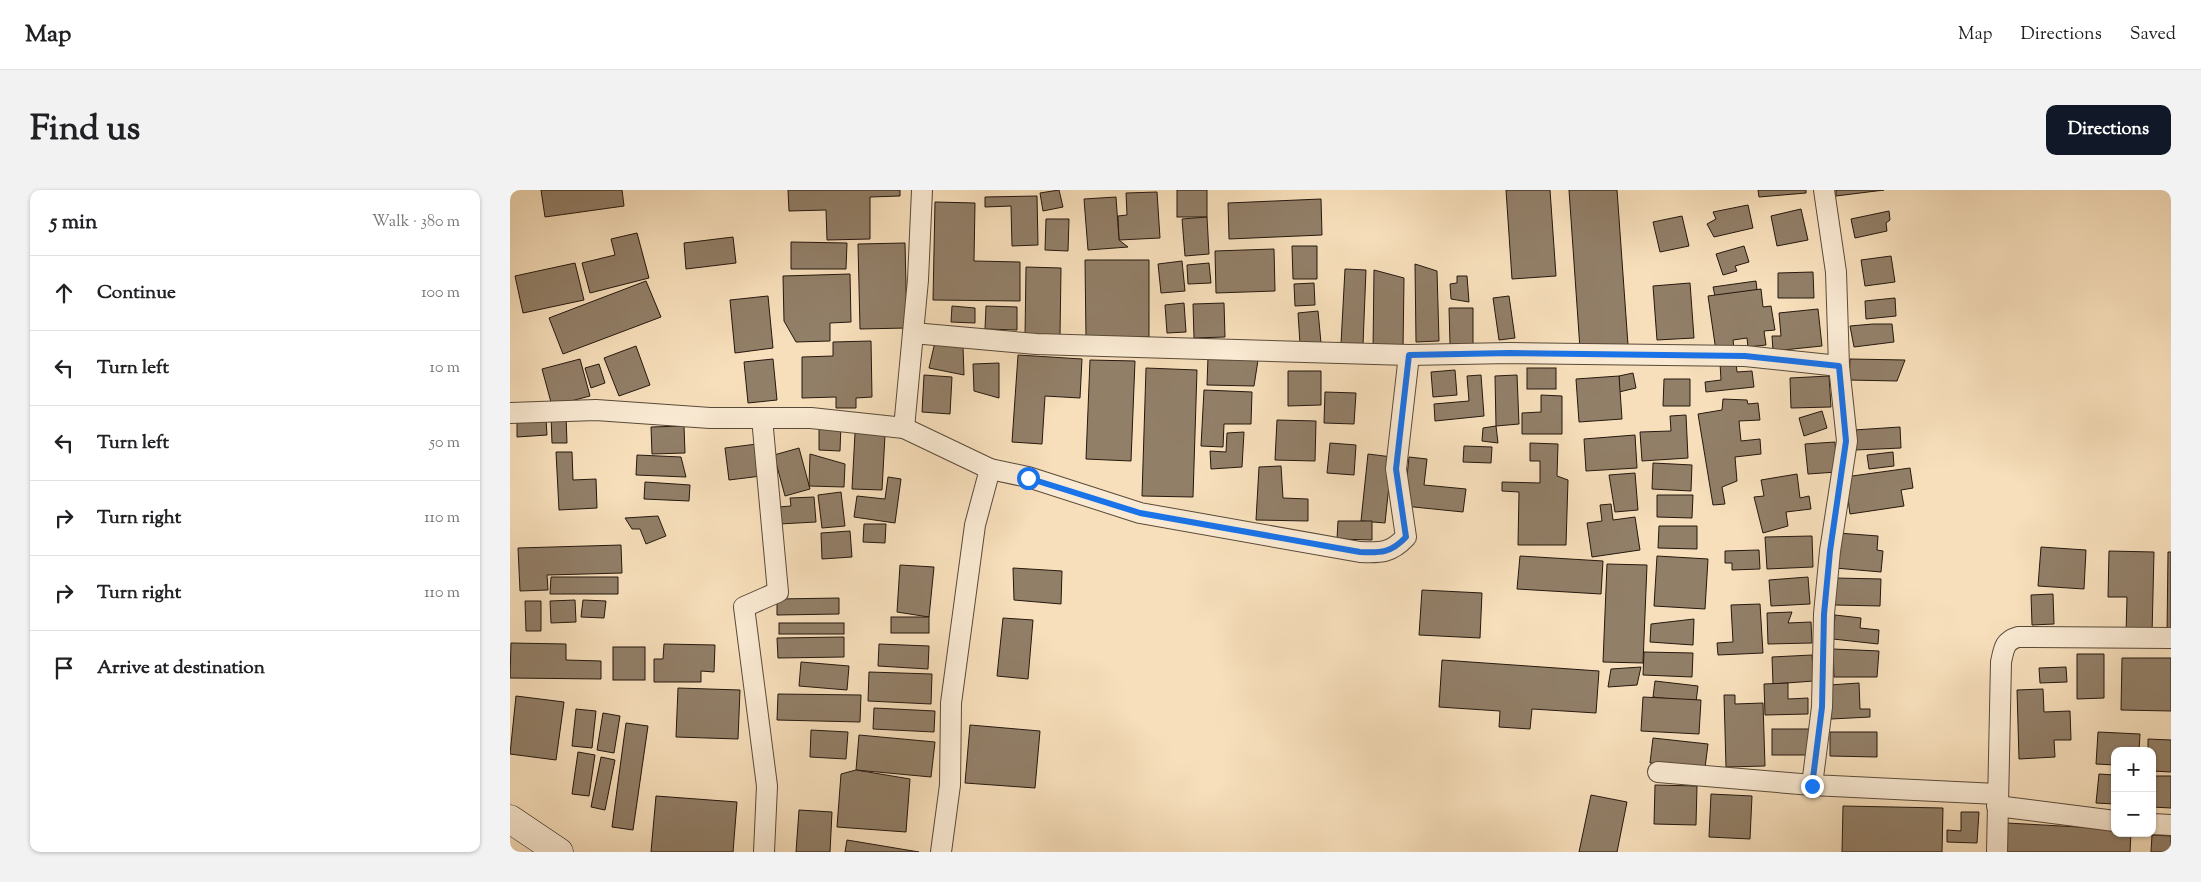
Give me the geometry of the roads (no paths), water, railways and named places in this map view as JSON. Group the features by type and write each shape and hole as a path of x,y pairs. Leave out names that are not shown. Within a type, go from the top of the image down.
{"main road":[{"path":"510,819 559,852"}],"street":[{"path":"904,428 923,205 922,190"},
{"path":"1812,786 1822,707 1824,614 1827,578 1846,441 1839,366 1836,272 1824,190"},
{"path":"913,334 1036,344 1409,355 1510,353 1745,356 1839,366"},
{"path":"510,413 596,410 710,418 811,418 904,428 990,468 1140,513 1360,552 1384,554 1396,548 1406,537 1396,469 1409,355"},
{"path":"762,418 778,592 744,607 767,786 764,852"},
{"path":"941,852 950,785 951,703 975,526 990,468"},
{"path":"1997,852 2001,662 2004,645 2010,639 2018,637 2171,638"},
{"path":"1658,772 1997,800 2111,820"},
{"path":"2156,824 2171,825"}]}
